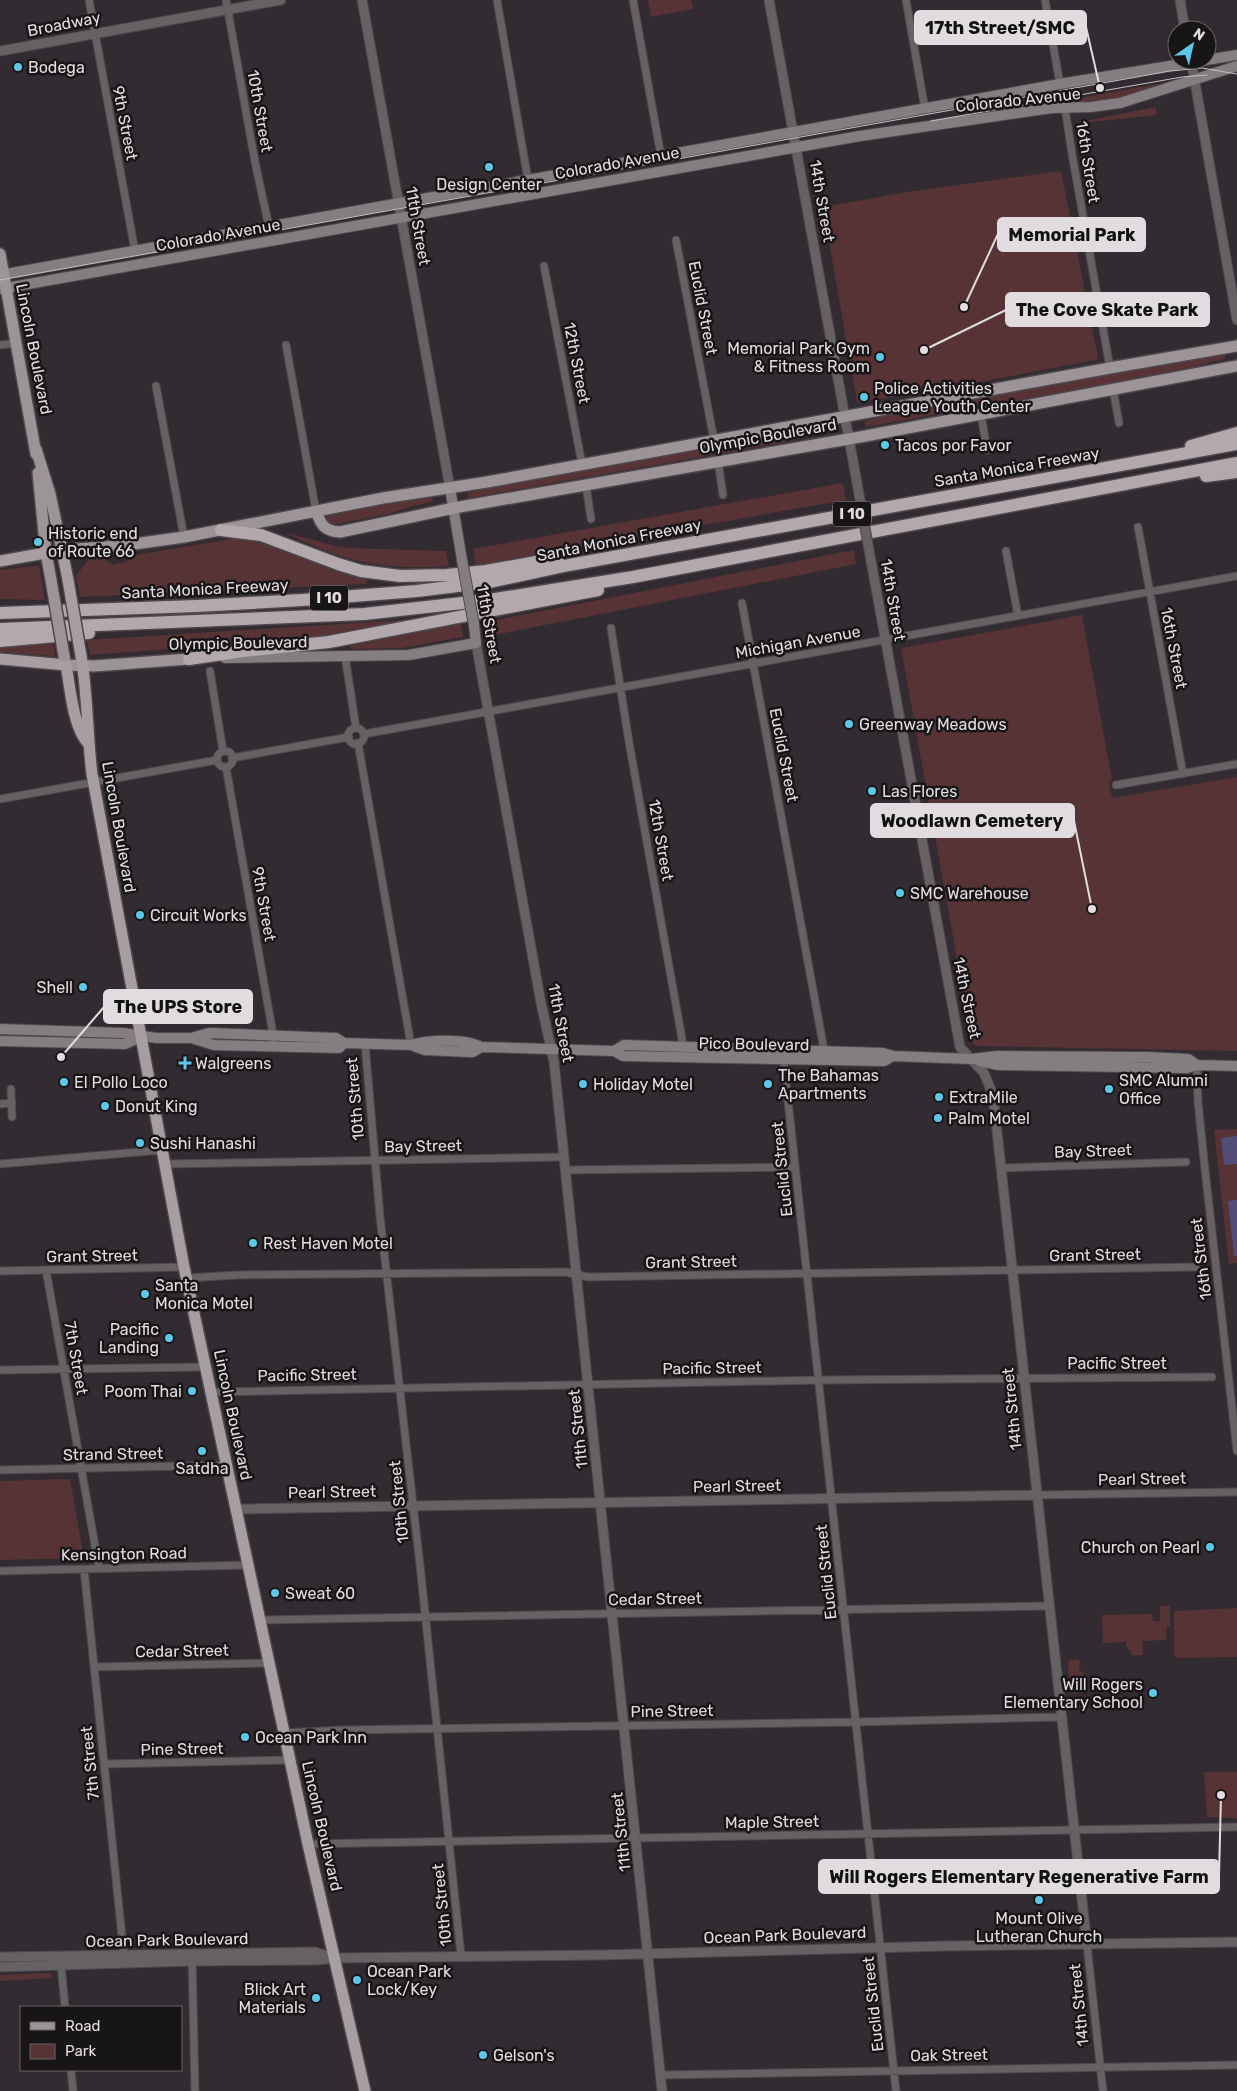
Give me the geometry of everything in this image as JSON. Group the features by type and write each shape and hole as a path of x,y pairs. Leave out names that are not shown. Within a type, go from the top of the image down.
{"highway":[{"path":"1136,462 1237,433"},
{"name":"Santa Monica Freeway","path":"0,613 245,604 417,591 490,582 569,565 1237,444"},
{"name":"Santa Monica Freeway","path":"0,629 364,614 490,600 633,576 1118,486 1237,462"},
{"path":"1118,486 1144,487 1237,472"},
{"path":"221,530 260,535 280,540 338,564 368,572 400,576 456,574 542,561 569,565"},
{"name":"Olympic Boulevard","path":"0,561 62,550"},
{"name":"Lincoln Boulevard","path":"62,550 82,660 90,730 88,743 94,783 185,1272 207,1367 308,1844 365,2091"},
{"path":"189,659 329,642 409,628 594,591 633,576"},
{"path":"0,640 104,632 181,623"},
{"name":"Olympic Boulevard","path":"0,659 65,660"},
{"name":"Lincoln Boulevard","path":"65,660 77,722 84,739 88,743"}],"main road":[{"name":"Colorado Avenue","path":"1217,58 1237,55"},
{"name":"Colorado Avenue","path":"2,275 1167,65"},
{"name":"Colorado Avenue","path":"3,288 797,146 1011,113 1120,103 1237,66"},
{"name":"Lincoln Boulevard","path":"0,254 3,288 36,449 46,553 65,660"},
{"name":"Olympic Boulevard","path":"62,550 120,546 184,537 316,511 1237,346"},
{"name":"Olympic Boulevard","path":"316,511 323,528 328,531 340,532 454,508 849,438 1237,366"},
{"name":"Lincoln Boulevard","path":"36,449 50,494 62,550"},
{"name":"11th Street","path":"450,488 476,643"},
{"name":"Olympic Boulevard","path":"65,660 409,655 476,643"},
{"name":"Pico Boulevard","path":"1,1027 123,1032 141,1037 191,1038 214,1045 274,1041 338,1048 344,1043 411,1046 424,1041 473,1042 481,1047 614,1051 624,1046 684,1053 783,1055 883,1053 893,1056 972,1059 998,1065 1136,1062 1187,1068 1198,1064 1237,1066"},
{"name":"Pico Boulevard","path":"5,1041 125,1044 141,1037"}],"street":[{"name":"9th Street","path":"89,0 135,252"},
{"name":"Broadway","path":"0,51 94,34 227,5 281,0"},
{"name":"11th Street","path":"362,0 450,488"},
{"path":"498,0 528,180"},
{"path":"633,0 661,156"},
{"name":"14th Street","path":"769,0 955,1023 960,1046 984,1073 993,1095 1060,1717 1103,2091"},
{"path":"906,0 925,109"},
{"path":"1045,0 1060,84"},
{"path":"1180,0 1183,20"},
{"name":"10th Street","path":"227,5 269,227"},
{"path":"1192,70 1237,320"},
{"name":"16th Street","path":"1065,108 1110,368"},
{"name":"Euclid Street","path":"676,240 714,440"},
{"name":"12th Street","path":"544,266 582,464"},
{"path":"0,346 15,342"},
{"path":"286,345 316,511"},
{"path":"156,386 184,537"},
{"path":"1113,389 1119,423"},
{"path":"980,414 987,450"},
{"path":"718,461 723,495"},
{"path":"586,485 591,519"},
{"name":"16th Street","path":"1138,527 1183,774"},
{"path":"1006,551 1018,616"},
{"name":"Michigan Avenue","path":"364,734 1237,576"},
{"name":"Euclid Street","path":"742,603 825,1055"},
{"name":"12th Street","path":"611,628 684,1053"},
{"name":"11th Street","path":"476,643 541,1003 552,1048 662,2091"},
{"path":"345,656 356,728"},
{"path":"210,671 223,751"},
{"path":"356,728 362,730 364,734 363,739 358,743 353,742 349,737 350,730 356,728"},
{"path":"232,758 349,737"},
{"path":"358,743 411,1046"},
{"path":"217,760 219,764 226,766 230,764 232,758 230,753 223,751"},
{"path":"217,760 223,751"},
{"path":"0,799 217,760"},
{"path":"1116,784 1237,764"},
{"name":"9th Street","path":"226,766 274,1041"},
{"path":"1,1027 5,1041"},
{"name":"10th Street","path":"365,1044 375,1160 461,1956"},
{"name":"Euclid Street","path":"783,1055 896,2091"},
{"name":"16th Street","path":"1198,1064 1198,1095 1205,1170 1237,1451"},
{"path":"11,1089 12,1117"},
{"path":"0,1104 12,1103"},
{"path":"0,1164 162,1150"},
{"name":"Bay Street","path":"164,1164 563,1157"},
{"name":"Bay Street","path":"1001,1168 1186,1162"},
{"path":"565,1170 796,1167"},
{"name":"Grant Street","path":"0,1271 388,1274 566,1272 588,1277 1196,1267"},
{"name":"7th Street","path":"46,1270 99,1568"},
{"path":"0,1370 207,1367"},
{"name":"Pacific Street","path":"212,1392 819,1380 1212,1377"},
{"name":"Strand Street","path":"0,1470 227,1464"},
{"name":"Pearl Street","path":"237,1509 1237,1492"},
{"name":"Kensington Road","path":"0,1571 249,1565"},
{"name":"7th Street","path":"84,1568 124,1956"},
{"name":"Cedar Street","path":"261,1620 1049,1606"},
{"name":"Cedar Street","path":"94,1667 270,1663"},
{"name":"Pine Street","path":"284,1733 325,1730 1060,1717"},
{"name":"Pine Street","path":"104,1764 290,1760"},
{"name":"Maple Street","path":"308,1844 1237,1827"},
{"name":"Ocean Park Boulevard","path":"0,1958 91,1960 315,1952 334,1958 648,1954 1237,1942"},
{"name":"Ocean Park Boulevard","path":"91,1960 124,1956 192,1957"},
{"path":"192,1957 195,2091"},
{"path":"0,1967 37,1967 61,1964 64,1960 91,1960"},
{"path":"61,1964 65,2006"},
{"name":"Oak Street","path":"661,2074 1237,2065"},
{"path":"71,2071 73,2091"}],"green space":[{"path":"648,0 691,0 693,9 651,17"},
{"path":"1163,83 1117,100 1052,104 1052,103"},
{"path":"1155,107 1157,115 1090,122 1090,120"},
{"path":"1061,171 1098,358 1096,360 953,387 938,387 857,403 823,207 907,192"},
{"path":"1225,354 1225,359 1183,371 865,427 865,421 902,410"},
{"path":"828,425 830,430 786,442 468,498 468,493 470,492 509,481"},
{"path":"843,483 846,500 476,565 473,549"},
{"path":"432,496 433,502 412,506 389,514 330,525 326,519 330,513"},
{"path":"283,532 349,548 446,551 449,566 397,567 362,562 322,549"},
{"path":"237,538 252,538 366,576 367,584 80,597 76,576 90,557 102,557 113,565 128,561 136,555"},
{"path":"854,550 856,564 489,636 486,622"},
{"path":"39,566 45,600 0,599 0,570"},
{"path":"1082,615 1112,780 1109,782 1112,798 1237,777 1237,1051 976,1046 972,1042 901,648"},
{"path":"402,620 402,624 310,638 90,655 87,640"},
{"path":"461,623 463,637 402,648 351,649 349,645"},
{"path":"53,643 55,656 0,652 0,646"},
{"path":"1237,1129 1237,1263 1229,1264 1214,1130"},
{"path":"70,1479 84,1558 0,1560 0,1481"},
{"path":"1160,1606 1170,1606 1170,1626 1167,1626 1166,1640 1143,1641 1143,1655 1133,1655 1126,1646 1126,1642 1103,1643 1102,1615 1152,1614 1153,1621 1160,1621"},
{"path":"1237,1608 1237,1657 1178,1658 1174,1656 1174,1611"},
{"path":"1078,1659 1080,1662 1079,1670 1084,1673 1084,1682 1081,1682 1082,1693 1071,1694 1069,1660"},
{"path":"1204,1772 1237,1772 1237,1818 1207,1817"},
{"path":"51,1974 52,1978 0,1981 0,1975"}],"shaded area":[{"path":"1237,1136 1237,1164 1224,1165 1221,1138"},
{"path":"1237,1200 1237,1256 1234,1256 1228,1201"}],"tram line":[{"path":"0,280 1170,71 1202,68 1237,74"},
{"path":"931,121 1182,77 1207,75"}],"place":[{"name":"Bodega","path":"18,67"},
{"name":"17th Street/SMC","path":"1100,88"},
{"name":"Design Center","path":"489,167"},
{"name":"Memorial Park","path":"964,307"},
{"name":"The Cove Skate Park","path":"924,350"},
{"name":"Memorial Park Gym & Fitness Room","path":"880,357"},
{"name":"Police Activities League Youth Center","path":"864,397"},
{"name":"Tacos por Favor","path":"885,445"},
{"name":"Historic end of Route 66","path":"38,542"},
{"name":"Greenway Meadows","path":"849,724"},
{"name":"Las Flores","path":"872,791"},
{"name":"SMC Warehouse","path":"900,893"},
{"name":"Woodlawn Cemetery","path":"1092,909"},
{"name":"Circuit Works","path":"140,915"},
{"name":"Shell","path":"83,987"},
{"name":"The UPS Store","path":"61,1057"},
{"name":"Walgreens","path":"185,1063"},
{"name":"El Pollo Loco","path":"64,1082"},
{"name":"Holiday Motel","path":"583,1084"},
{"name":"The Bahamas Apartments","path":"768,1084"},
{"name":"SMC Alumni Office","path":"1109,1089"},
{"name":"ExtraMile","path":"939,1097"},
{"name":"Donut King","path":"105,1106"},
{"name":"Palm Motel","path":"938,1118"},
{"name":"Sushi Hanashi","path":"140,1143"},
{"name":"Rest Haven Motel","path":"253,1243"},
{"name":"Santa Monica Motel","path":"145,1294"},
{"name":"Pacific Landing","path":"169,1338"},
{"name":"Poom Thai","path":"192,1391"},
{"name":"Satdha","path":"202,1451"},
{"name":"Church on Pearl","path":"1210,1547"},
{"name":"Sweat 60","path":"275,1593"},
{"name":"Will Rogers Elementary School","path":"1153,1693"},
{"name":"Ocean Park Inn","path":"245,1737"},
{"name":"Will Rogers Elementary Regenerative Farm","path":"1221,1795"},
{"name":"Mount Olive Lutheran Church","path":"1039,1900"},
{"name":"Ocean Park Lock/Key","path":"357,1980"},
{"name":"Blick Art Materials","path":"316,1998"},
{"name":"Gelson's","path":"483,2055"}]}
